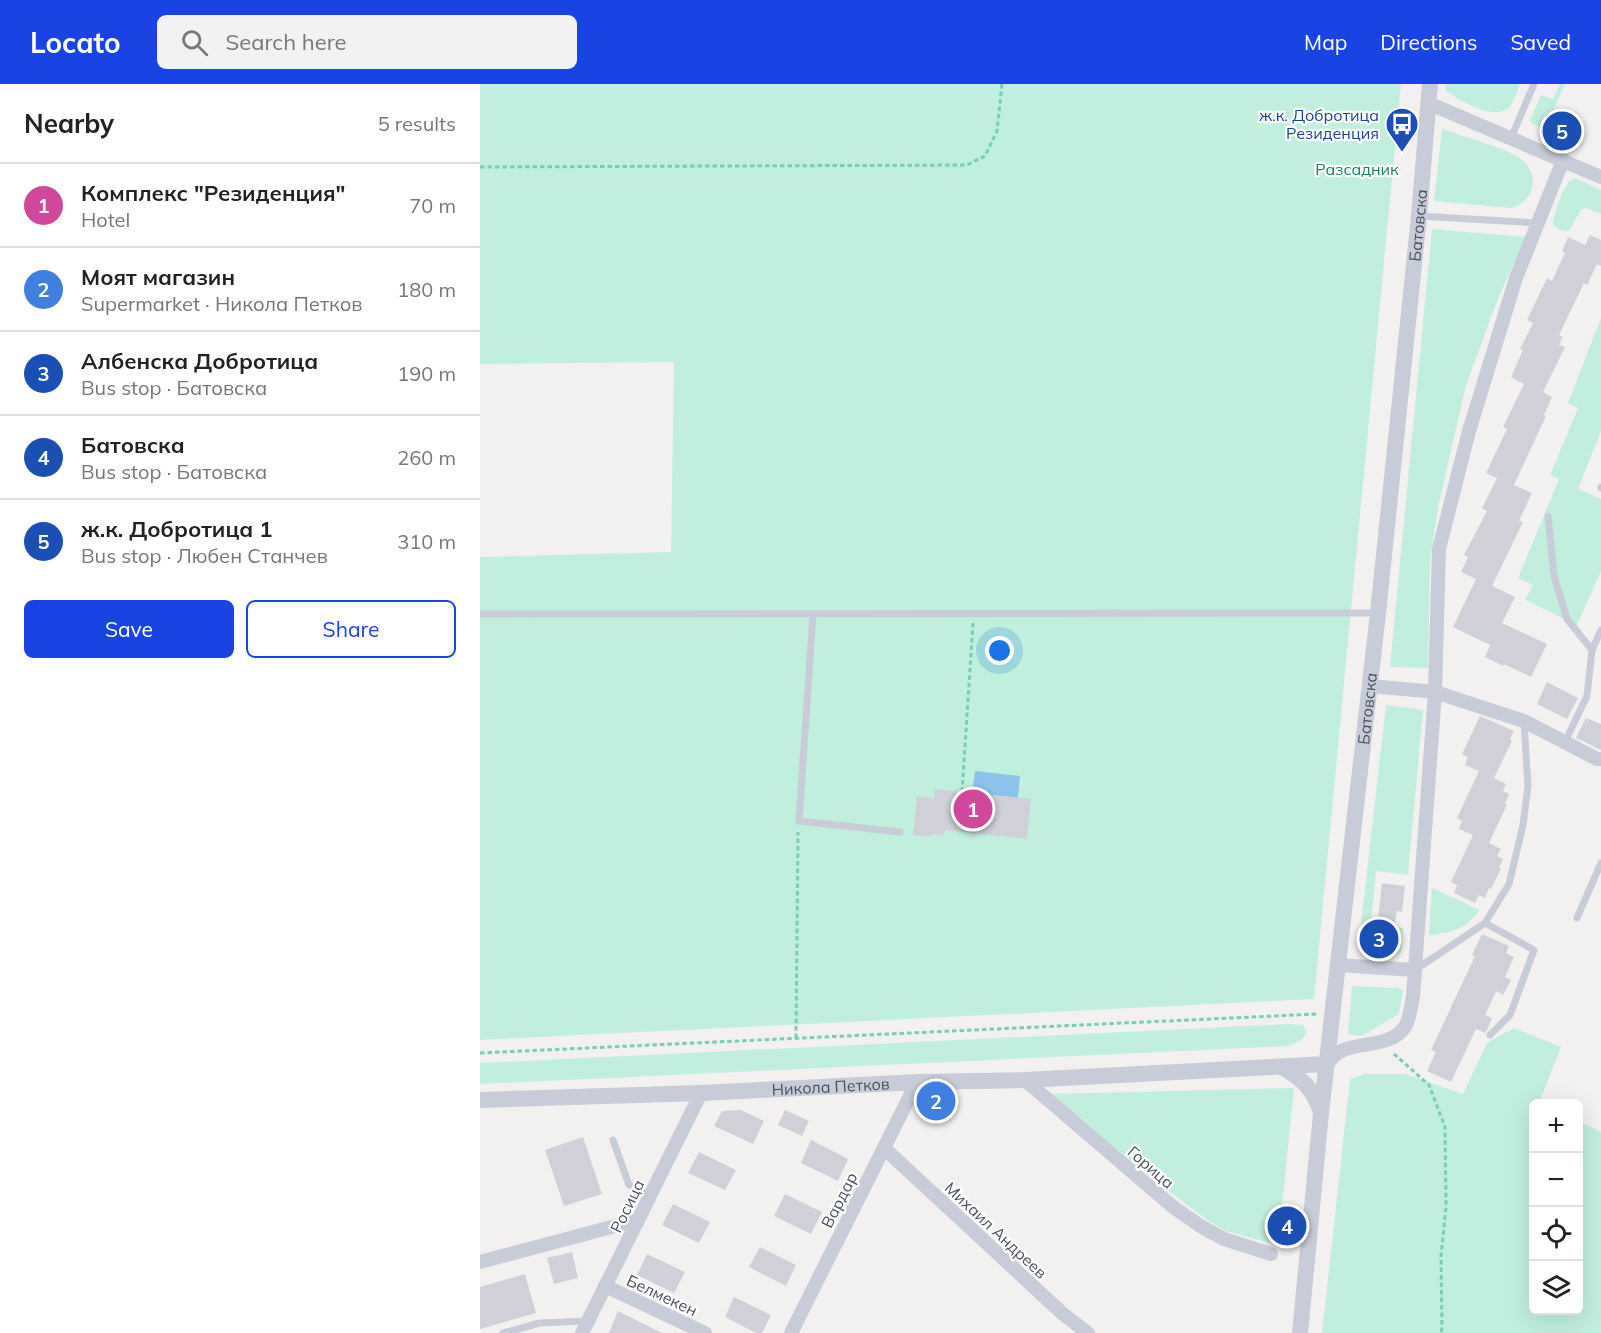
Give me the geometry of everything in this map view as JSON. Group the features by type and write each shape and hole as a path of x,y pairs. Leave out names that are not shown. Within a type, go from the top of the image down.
{"street":[{"name":"Батовска","path":"1300,1333 1321,1113 1371,686 1419,216 1430,84"},
{"path":"1428,103 1601,177"},
{"path":"1327,1064 1340,1051 1359,1045 1382,1042 1395,1036 1405,1026 1413,997 1436,692 1439,549 1469,431 1516,278 1563,160"},
{"path":"1371,686 1436,692 1524,721 1601,759"},
{"path":"1338,965 1415,970"},
{"name":"Никола Петков","path":"480,1101 917,1082 1025,1080 1327,1064"},
{"path":"1282,1067 1296,1074 1307,1085 1316,1098 1321,1113"},
{"name":"Горица","path":"1025,1080 1173,1207 1224,1239 1271,1254"},
{"name":"Вардар","path":"791,1333 917,1082"},
{"name":"Росица","path":"585,1327 702,1093"},
{"name":"Михаил Андреев","path":"884,1148 1063,1314 1088,1333"},
{"path":"480,1262 638,1220"},
{"name":"Белмекен","path":"605,1286 705,1333"}],"lane":[{"path":"1511,138 1534,84"},
{"path":"1419,216 1538,223"},
{"path":"1548,516 1554,576 1567,619 1593,650"},
{"path":"480,614 1378,613"},
{"path":"813,614 799,821 900,832"},
{"path":"1565,742 1587,696 1593,650 1601,630"},
{"path":"1415,970 1485,924 1509,884 1523,825 1528,786 1524,721"},
{"path":"1577,918 1601,863"},
{"path":"1485,924 1534,950 1510,1015 1490,1035"},
{"path":"613,1140 629,1185 650,1196"},
{"path":"502,1333 540,1323 585,1327"}],"path":[{"path":"480,166 967,165 984,156 997,131 1002,84"},
{"path":"962,792 974,614"},
{"path":"796,1038 799,821"},
{"path":"480,1053 1333,1013"},
{"path":"1382,1042 1429,1085 1445,1127 1446,1207 1442,1256 1441,1333"}],"green space":[{"name":"Разсадник","path":"480,84 1401,84 1314,999 480,1040 480,557 671,552 674,362 480,364"},
{"path":"1446,84 1520,84 1510,106 1504,111 1496,112 1477,108 1459,99 1445,90"},
{"path":"1560,84 1565,84 1545,129 1532,124 1530,120 1541,95 1553,99"},
{"path":"1442,129 1500,148 1518,157 1531,171 1533,180 1528,197 1511,208 1434,201"},
{"path":"1575,178 1601,190 1601,214 1586,208 1581,210 1569,231 1560,230 1553,225 1553,219 1563,190"},
{"path":"1432,229 1526,237 1499,296 1466,385 1438,507 1430,561 1428,668 1390,667"},
{"path":"1601,318 1601,431 1578,489 1601,499 1601,571 1577,625 1525,600 1533,585 1518,578 1559,479 1550,475 1578,408 1568,403"},
{"path":"1386,705 1423,710 1408,875 1376,871 1371,923 1403,928 1401,954 1358,950"},
{"path":"1432,888 1480,910 1469,922 1458,929 1429,935"},
{"path":"1352,986 1403,990 1399,1014 1362,1036 1348,1034"},
{"path":"1303,1025 1307,1032 1301,1040 1288,1046 480,1084 480,1063"},
{"path":"1514,1028 1561,1047 1541,1099 1529,1099 1529,1315 1583,1315 1583,1123 1601,1132 1601,1333 1322,1333 1350,1079 1365,1074 1406,1074 1463,1094 1487,1043"},
{"path":"1294,1088 1278,1245 1226,1231 1207,1220 1048,1094"}],"water":[{"path":"975,771 1020,776 1018,798 972,793"}],"building":[{"path":"1590,235 1601,240 1601,266 1597,264 1587,285 1584,283 1559,335 1563,337 1559,345 1565,347 1543,392 1552,397 1544,415 1546,416 1514,485 1532,493 1519,521 1523,522 1492,586 1515,597 1502,623 1547,644 1531,677 1485,657 1490,645 1453,627 1476,579 1461,572 1468,557 1464,555 1487,511 1482,508 1497,478 1486,473 1507,429 1503,427 1524,384 1511,377 1523,350 1520,349 1533,323 1527,320 1547,278 1552,281 1565,253 1562,251 1568,237 1585,245"},
{"path":"1547,682 1578,698 1567,719 1537,704"},
{"path":"1480,716 1514,731 1510,739 1512,741 1494,778 1506,784 1503,791 1509,794 1505,803 1507,805 1489,843 1501,849 1497,856 1503,859 1499,868 1501,869 1485,898 1479,895 1475,903 1454,893 1457,885 1451,882 1473,835 1459,829 1462,821 1457,818 1479,771 1465,765 1468,757 1462,754"},
{"path":"1586,718 1601,724 1601,750 1576,738"},
{"path":"935,789 1031,799 1027,839 945,830 944,835 931,834 931,837 913,835 917,796 934,798"},
{"path":"1382,883 1405,886 1402,912 1397,911 1395,922 1378,919"},
{"path":"1482,934 1509,946 1506,953 1514,957 1505,977 1511,980 1503,995 1496,991 1485,1015 1492,1018 1487,1030 1485,1033 1476,1029 1451,1082 1427,1071 1436,1052 1431,1050 1475,956 1472,955"},
{"path":"741,1110 764,1121 753,1144 714,1126 722,1111"},
{"path":"785,1110 809,1121 802,1136 778,1125"},
{"path":"583,1137 602,1194 564,1206 545,1150"},
{"path":"811,1140 848,1159 838,1181 801,1163"},
{"path":"699,1152 736,1170 725,1190 688,1173"},
{"path":"785,1194 822,1212 811,1234 774,1216"},
{"path":"673,1204 710,1222 699,1243 662,1225"},
{"path":"760,1247 796,1265 786,1286 749,1267"},
{"path":"572,1252 578,1278 554,1284 547,1258"},
{"path":"647,1254 685,1272 674,1293 637,1275"},
{"path":"525,1274 536,1313 480,1329 480,1287"},
{"path":"734,1297 771,1315 762,1333 756,1333 725,1317"},
{"path":"618,1311 662,1333 609,1333"}],"place":[{"name":"ж.к. Добротица 1","path":"1562,131"},
{"name":"ж.к. Добротица Резиденция","path":"1402,153"},
{"name":"Комплекс \"Резиденция\"","path":"973,809"},
{"name":"Албенска Добротица","path":"1379,939"},
{"name":"Моят магазин","path":"936,1101"},
{"name":"Батовска","path":"1287,1226"}]}
